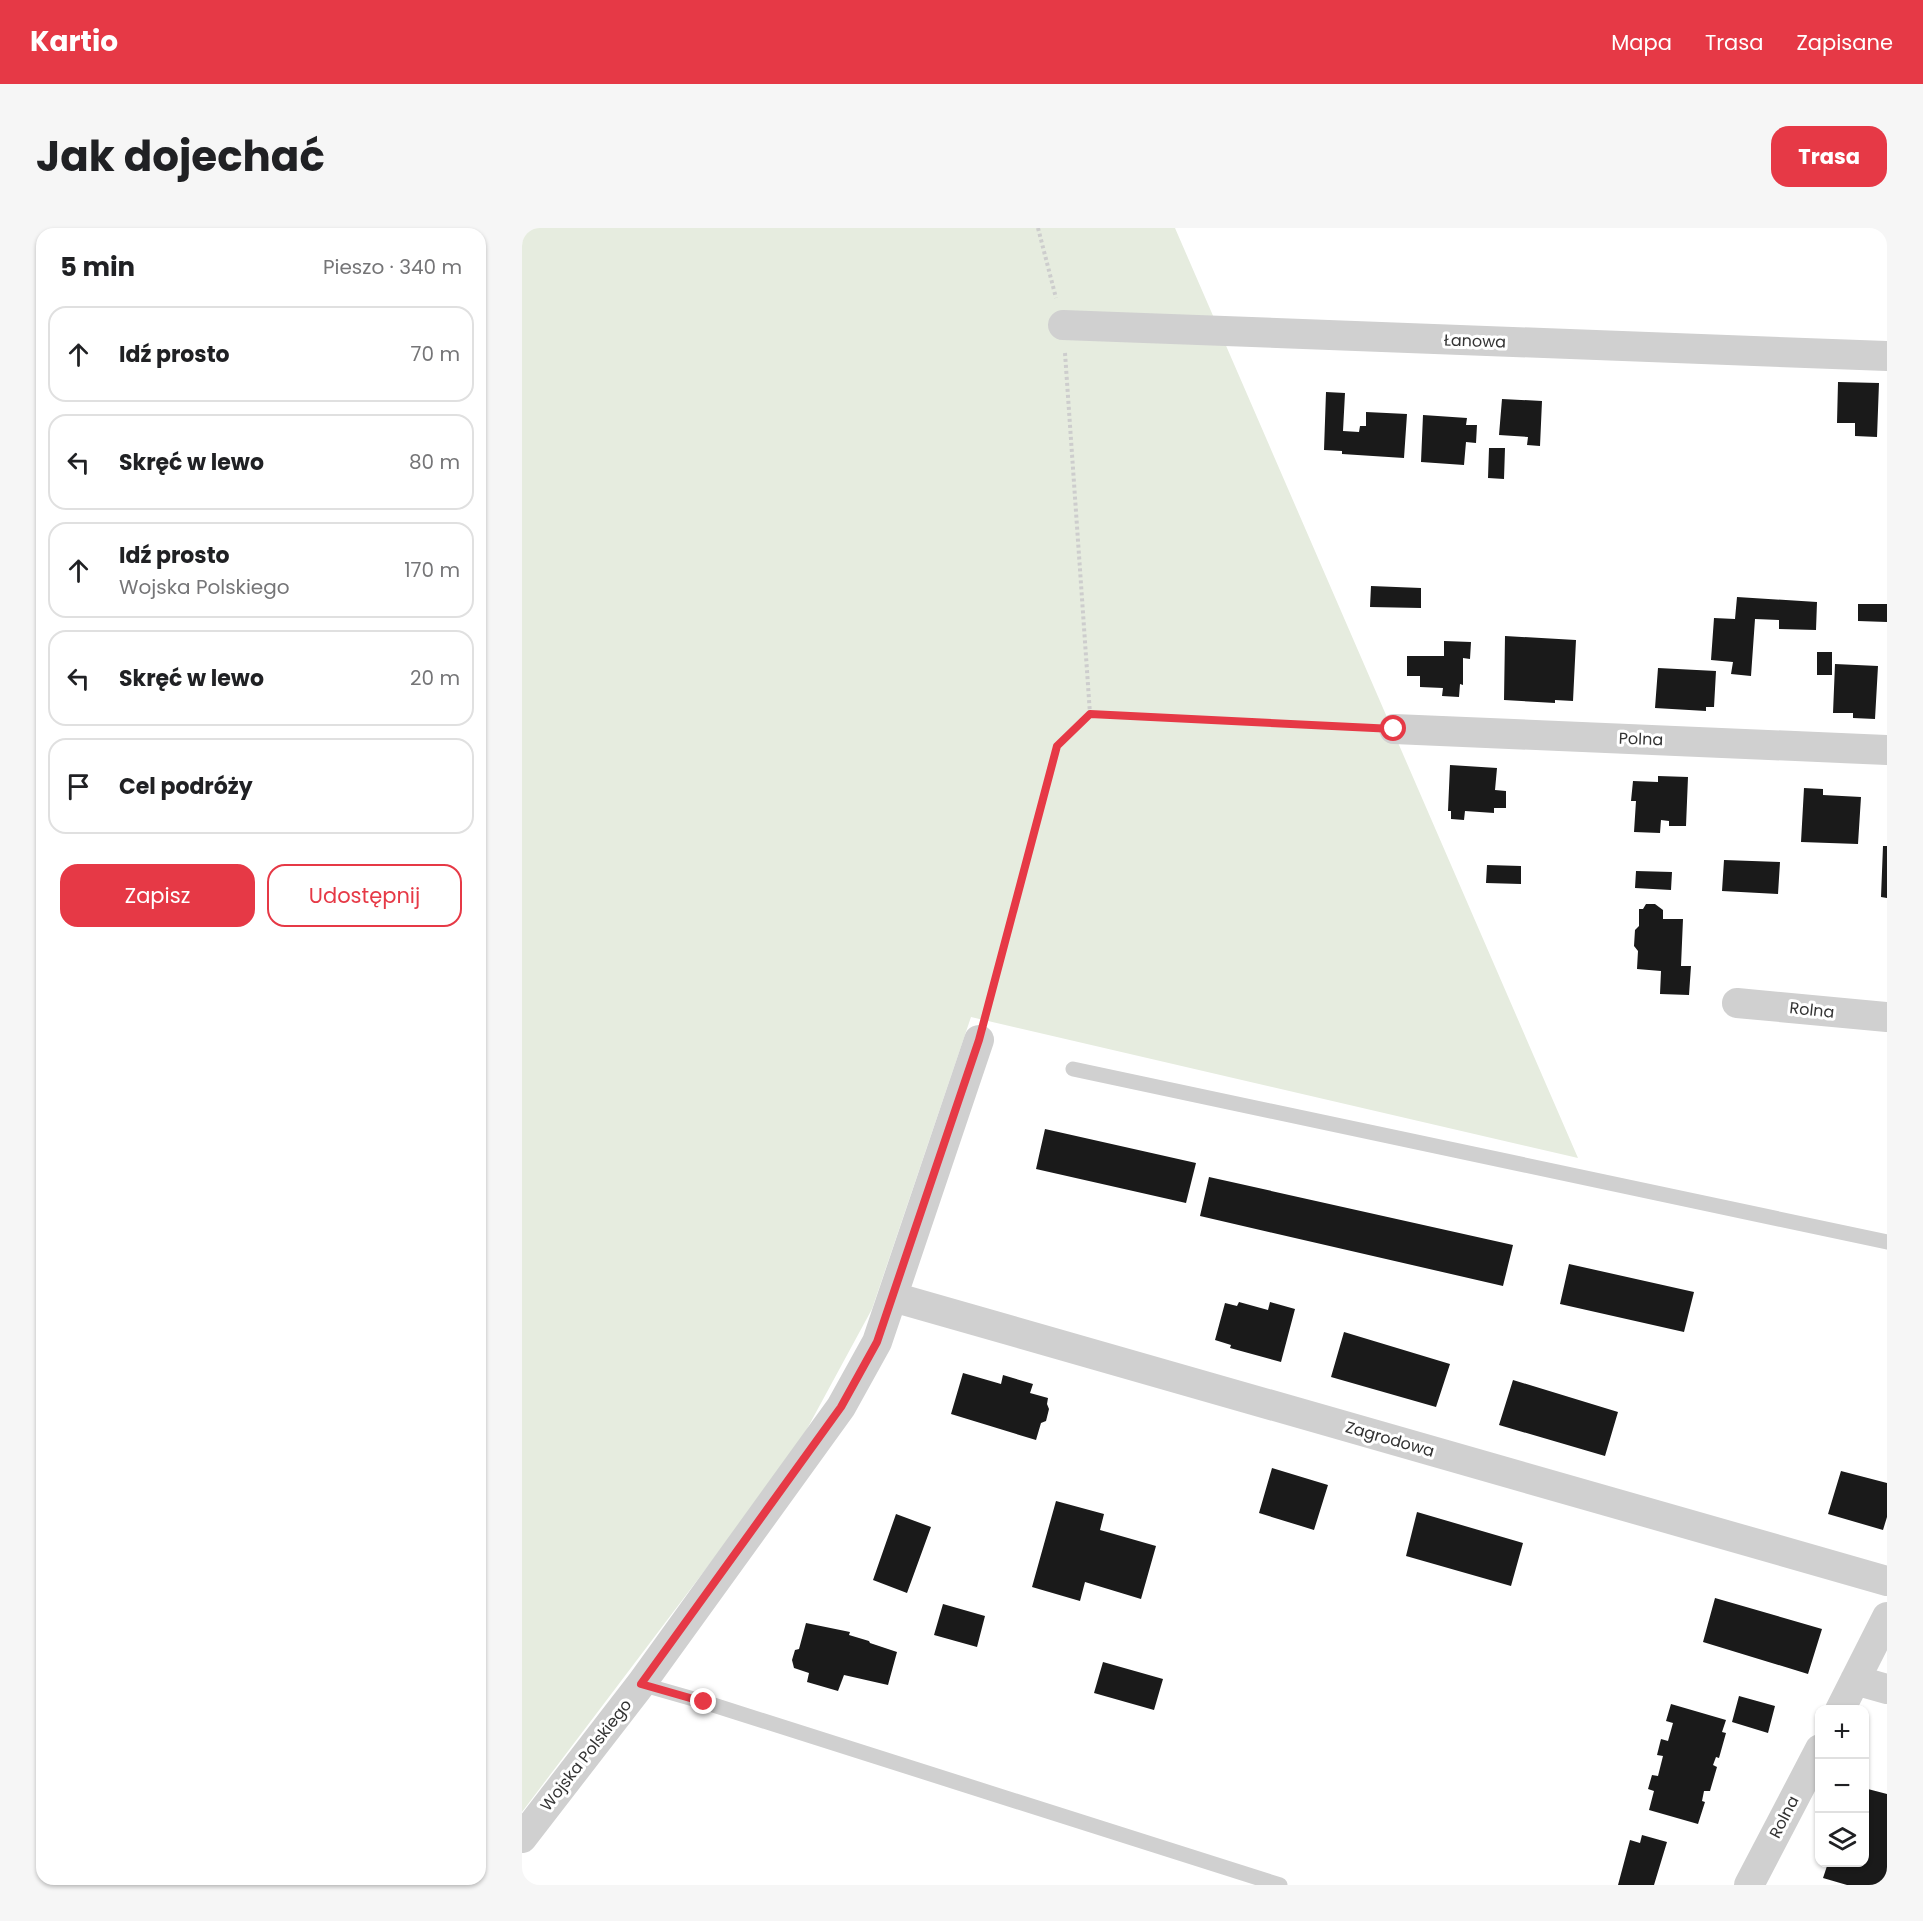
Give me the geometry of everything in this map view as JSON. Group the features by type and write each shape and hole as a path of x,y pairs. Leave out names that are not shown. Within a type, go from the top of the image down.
{"street":[{"name":"Łanowa","path":"1063,325 1887,356"},
{"name":"Polna","path":"1394,729 1887,750"},
{"name":"Rolna","path":"1737,1002 1887,1017"},
{"name":"Wojska Polskiego","path":"522,1838 641,1684 841,1407 877,1342 979,1040"},
{"name":"Zagrodowa","path":"893,1297 1887,1581"},
{"path":"1842,1705 1887,1617"},
{"path":"1855,1680 1887,1689"},
{"name":"Rolna","path":"1749,1885 1815,1759"}],"lane":[{"path":"1073,1070 1887,1242"},
{"path":"641,1684 1280,1885"}],"path":[{"path":"1038,228 1063,325 1090,714"},
{"path":"979,1040 1057,746 1090,714 1394,729"}],"shaded area":[{"path":"522,228 1175,228 1578,1158 971,1017 872,1309 795,1451 522,1812"}],"building":[{"path":"1838,382 1879,383 1877,437 1855,436 1855,423 1837,423"},
{"path":"1326,392 1345,393 1343,431 1359,432 1360,426 1366,426 1366,412 1407,414 1404,458 1342,454 1342,451 1324,450"},
{"path":"1502,399 1542,401 1540,446 1527,445 1528,437 1499,435"},
{"path":"1423,415 1467,418 1466,425 1477,425 1476,443 1466,442 1464,465 1421,462"},
{"path":"1489,448 1505,448 1504,479 1488,478"},
{"path":"1371,586 1421,588 1421,608 1370,607"},
{"path":"1737,597 1817,602 1816,630 1779,629 1779,620 1755,619 1751,676 1731,674 1733,662 1711,660 1714,618 1735,619"},
{"path":"1858,604 1887,604 1887,622 1858,621"},
{"path":"1505,636 1576,640 1573,701 1555,700 1555,703 1504,700"},
{"path":"1444,641 1471,642 1470,659 1463,658 1463,685 1460,684 1459,697 1442,696 1443,688 1420,687 1420,676 1407,676 1407,656 1444,656"},
{"path":"1817,652 1832,652 1832,675 1817,675"},
{"path":"1835,664 1878,666 1875,719 1853,718 1853,713 1833,713"},
{"path":"1658,668 1716,671 1714,707 1706,707 1706,711 1655,708"},
{"path":"1450,765 1497,768 1495,790 1506,791 1506,808 1494,808 1494,813 1465,811 1464,820 1451,819 1451,811 1448,811"},
{"path":"1658,776 1688,777 1686,826 1669,826 1669,821 1661,820 1660,833 1634,832 1636,801 1631,801 1633,781 1658,782"},
{"path":"1804,788 1823,789 1823,795 1861,797 1858,844 1801,842"},
{"path":"1883,846 1887,846 1887,898 1881,897"},
{"path":"1724,860 1780,862 1778,894 1722,891"},
{"path":"1487,865 1521,866 1521,884 1486,883"},
{"path":"1636,871 1672,872 1671,890 1635,888"},
{"path":"1646,904 1655,904 1663,910 1663,919 1683,919 1681,966 1691,966 1689,995 1660,994 1661,971 1637,969 1638,951 1634,946 1635,930 1639,926 1639,909 1643,909"},
{"path":"1045,1129 1196,1163 1186,1203 1036,1169"},
{"path":"1209,1177 1513,1245 1503,1286 1200,1216"},
{"path":"1569,1264 1694,1292 1684,1332 1560,1304"},
{"path":"1239,1302 1268,1310 1270,1302 1295,1309 1281,1362 1230,1348 1231,1345 1215,1340 1225,1303 1237,1306"},
{"path":"1344,1332 1450,1364 1436,1407 1331,1377"},
{"path":"963,1373 1001,1384 1003,1375 1033,1384 1030,1393 1048,1398 1049,1409 1046,1421 1041,1423 1036,1440 951,1414"},
{"path":"1513,1380 1618,1412 1605,1456 1499,1425"},
{"path":"1272,1468 1328,1485 1314,1530 1259,1513"},
{"path":"1841,1471 1887,1483 1887,1517 1883,1530 1828,1514"},
{"path":"1056,1501 1104,1514 1100,1530 1156,1546 1141,1599 1085,1582 1080,1601 1032,1587"},
{"path":"1417,1512 1523,1543 1511,1586 1406,1556"},
{"path":"896,1514 931,1527 907,1593 873,1580"},
{"path":"1715,1598 1822,1629 1808,1674 1703,1642"},
{"path":"943,1604 985,1616 977,1647 934,1635"},
{"path":"806,1623 850,1632 849,1635 897,1652 888,1685 844,1675 838,1691 807,1682 809,1673 794,1668 792,1660 795,1650 799,1649"},
{"path":"1103,1662 1163,1679 1154,1710 1094,1693"},
{"path":"1739,1696 1775,1706 1768,1733 1732,1722"},
{"path":"1671,1704 1726,1720 1722,1732 1726,1733 1719,1758 1716,1757 1713,1765 1717,1767 1710,1791 1704,1791 1702,1801 1705,1802 1698,1824 1649,1810 1654,1791 1648,1789 1652,1775 1658,1776 1663,1756 1657,1755 1661,1739 1668,1741 1673,1723 1666,1721"},
{"path":"1869,1789 1887,1794 1887,1885 1847,1885 1823,1878 1827,1867 1869,1867"},
{"path":"1642,1835 1667,1842 1654,1885 1618,1885 1630,1840 1640,1843"}],"route":[{"path":"704,1702 641,1684 841,1407 877,1342 979,1040 1057,746 1090,714 1394,729"}]}
